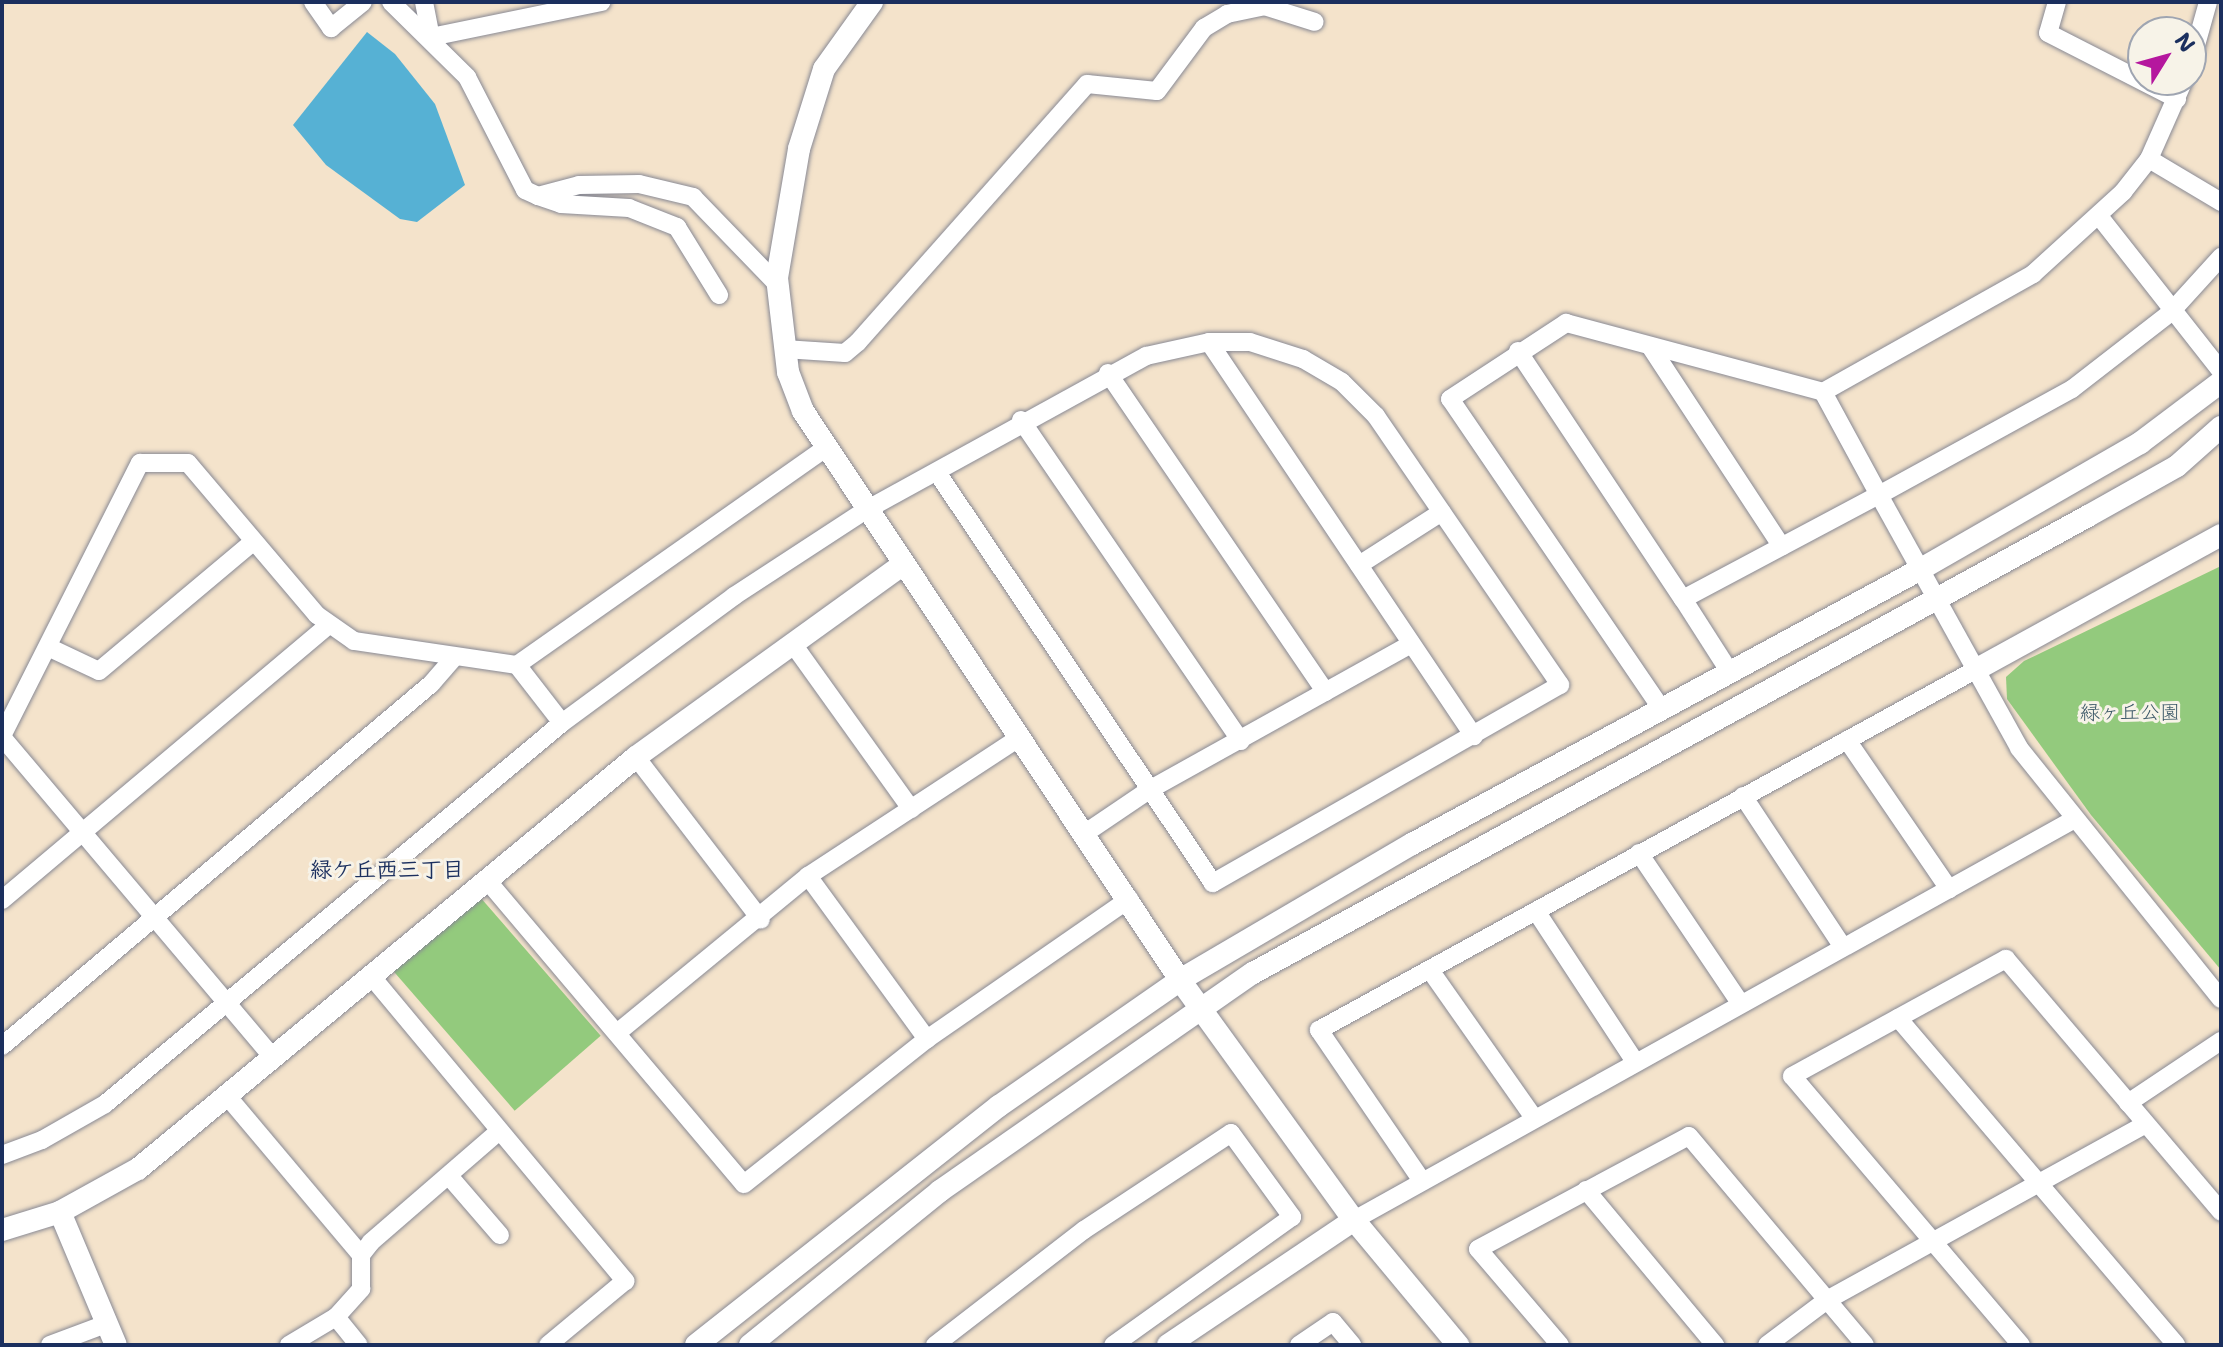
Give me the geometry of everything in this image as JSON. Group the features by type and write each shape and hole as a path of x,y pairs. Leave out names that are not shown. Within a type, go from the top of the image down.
{"street":[{"path":"313,2 331,28 363,2"},
{"path":"391,2 431,37 467,77 525,190 561,204 629,208 677,227 719,295"},
{"path":"424,2 431,37"},
{"path":"431,37 601,2"},
{"path":"872,2 824,69 799,149 777,284 784,349 803,411 824,449 1129,899 1180,980 1354,1220 1458,1345"},
{"path":"2057,2 2048,33 2177,99"},
{"path":"784,349 845,353 1087,84 1157,91 1204,28 1226,8 1264,6 1315,22"},
{"path":"1661,708 1450,399 1518,351 1566,323 1823,392 2033,274 2099,216 2149,159 2178,96"},
{"path":"2149,159 2221,202"},
{"path":"538,196 579,185 639,184 693,197 777,284"},
{"path":"2099,216 2221,371"},
{"path":"1683,599 2072,389 2173,309 2221,257"},
{"path":"1209,342 1474,736"},
{"path":"2,1155 42,1140 105,1104 562,723 734,596 866,510 937,472 1021,420 1146,356 1209,342 1250,342 1280,350 1342,382 1376,416 1560,685 1213,883 937,472"},
{"path":"1650,346 1782,547"},
{"path":"1518,351 1729,671"},
{"path":"1108,373 1326,692"},
{"path":"696,1345 999,1106 1180,980 1661,708 1921,569 2140,443 2221,382"},
{"path":"1823,392 2019,748 2073,820 2221,999"},
{"path":"1021,420 1241,741"},
{"path":"750,1345 940,1191 1253,973 2177,466 2221,427"},
{"path":"273,1058 2,737 140,463 188,463 253,542 328,625 354,641 381,648 517,665 824,449"},
{"path":"1359,565 1442,512"},
{"path":"1422,1181 1319,1030 2221,535"},
{"path":"48,647 99,671 253,542"},
{"path":"2,1230 60,1212 125,1178 228,1097 636,757 902,565"},
{"path":"2,900 328,625"},
{"path":"793,644 911,809"},
{"path":"1084,834 1149,790 1411,644"},
{"path":"2,1046 431,684 454,658"},
{"path":"517,665 562,723"},
{"path":"617,1033 761,920 808,876 1019,738"},
{"path":"1847,740 1949,889"},
{"path":"636,757 761,920"},
{"path":"1743,796 1843,947"},
{"path":"1168,1345 1354,1220 2073,820"},
{"path":"1639,853 1741,1004"},
{"path":"808,876 927,1039"},
{"path":"486,879 744,1184 927,1039 1129,899"},
{"path":"1536,911 1635,1062"},
{"path":"2021,1345 1792,1076 2006,959 2221,1212"},
{"path":"1430,970 1534,1118"},
{"path":"372,977 625,1281 548,1345"},
{"path":"1898,1018 2176,1345"},
{"path":"2128,1103 2221,1041"},
{"path":"228,1097 361,1255 361,1289 336,1317 289,1345"},
{"path":"1767,1345 1827,1300 2146,1124"},
{"path":"361,1255 499,1131"},
{"path":"935,1345 1084,1230 1231,1133 1292,1217 1113,1345"},
{"path":"1560,1345 1478,1249 1689,1136 1865,1345"},
{"path":"449,1176 500,1235"},
{"path":"1586,1190 1715,1345"},
{"path":"60,1212 116,1345"},
{"path":"1173,1302 1191,1328"},
{"path":"336,1317 359,1345"},
{"path":"1299,1345 1333,1322 1352,1345"},
{"path":"50,1345 106,1324"}],"green space":[{"name":"緑ヶ丘公園","path":"2221,566 2221,970 2091,815 2007,699 2006,677 2024,661"},
{"path":"480,897 601,1036 515,1111 394,972"}],"water":[{"path":"367,32 395,54 435,104 465,185 417,222 400,219 326,165 293,125"}],"district":[{"name":"緑ケ丘西三丁目","path":"387,870"}]}
